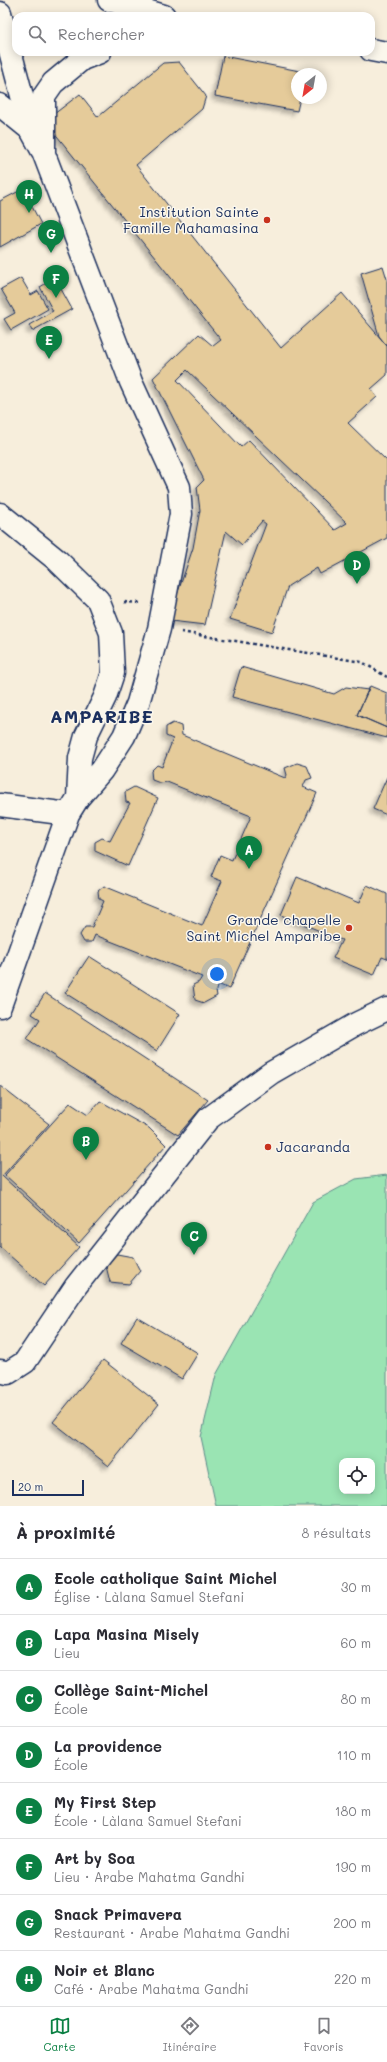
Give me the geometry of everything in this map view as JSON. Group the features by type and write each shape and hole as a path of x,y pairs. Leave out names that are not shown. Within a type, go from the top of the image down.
{"street":[{"path":"109,0 150,12"},
{"path":"0,13 31,130 44,154 131,382 179,487 181,514 164,604 159,629 138,703 124,736 102,770 73,806"},
{"path":"375,51 387,53"},
{"path":"44,154 44,96 52,83 82,59 90,56"},
{"path":"0,105 31,130"},
{"path":"0,514 58,561 98,600 111,634 113,673 105,697 86,736 80,758 73,806 0,1006"},
{"path":"0,805 73,806"},
{"path":"0,1370 8,1372 25,1362 76,1286 208,1119 271,1073 356,1024 387,1009"}],"path":[{"path":"98,600 164,604"},
{"path":"159,629 362,662 387,677"}],"green space":[{"path":"387,1175 387,1506 216,1506 201,1437 216,1375 313,1202 356,1179"}],"building":[{"path":"223,56 291,69 291,104 299,104 297,111 215,96"},
{"path":"179,62 206,96 202,109 136,165 281,348 342,293 387,346 387,375 371,389 377,397 348,423 387,461 387,538 320,574 317,568 288,586 272,632 230,619 266,524 262,521 242,545 226,531 205,625 171,621 176,598 193,548 200,510 197,487 204,480 153,378 199,334 213,346 221,340 45,121 80,94 98,117 163,63","holes":["187,370 347,523 335,530 249,440 241,447 177,380"]},
{"path":"23,189 41,224 0,247 0,201"},
{"path":"383,266 387,279 387,346 379,336 361,273"},
{"path":"21,278 31,295 38,291 48,309 11,330 4,319 15,313 1,289"},
{"path":"55,278 72,309 32,331 29,325 53,311 40,287"},
{"path":"241,667 334,694 346,687 368,690 357,715 387,728 387,738 232,697"},
{"path":"370,686 387,693 387,728 357,715"},
{"path":"173,723 181,726 182,735 285,778 287,775 285,768 297,763 307,766 312,778 306,780 303,787 317,793 229,989 218,984 216,990 217,996 204,1003 195,1000 193,985 199,982 202,977 95,935 92,942 84,942 80,935 85,927 92,927 103,901 99,899 98,891 104,886 202,926 222,881 211,877 220,855 232,860 251,816 167,782 160,783 152,780 151,771 157,765 162,767 173,739 166,736 166,727"},
{"path":"387,777 387,815 373,809"},
{"path":"134,787 158,798 128,866 95,851 95,842 102,838 110,841 130,803 126,802 125,792"},
{"name":"Grande chapelle Saint Michel Amparibe","path":"297,877 359,903 367,885 387,894 387,959 382,957 374,975 333,958 342,940 281,915"},
{"path":"89,956 180,1014 157,1051 65,993"},
{"path":"45,993 208,1100 178,1135 27,1039 40,1019 32,1014"},
{"path":"0,1086 49,1124 2,1176 79,1247 44,1286 0,1247"},
{"path":"100,1101 149,1128 166,1145 79,1243 5,1175 70,1103 88,1115"},
{"path":"117,1254 133,1257 140,1271 129,1284 110,1282 106,1266"},
{"path":"137,1317 198,1353 182,1379 121,1343"},
{"path":"103,1360 159,1404 109,1466 53,1422"}],"place":[{"name":"Noir et Blanc","path":"29,213"},
{"name":"Institution Sainte Famille Mahamasina","path":"267,220"},
{"name":"Snack Primavera","path":"51,253"},
{"name":"Art by Soa","path":"56,298"},
{"name":"My First Step","path":"49,359"},
{"name":"La providence","path":"357,584"},
{"name":"Ecole catholique Saint Michel","path":"249,869"},
{"name":"Grande chapelle Saint Michel Amparibe","path":"349,928"},
{"name":"Jacaranda","path":"268,1147"},
{"name":"Lapa Masina Misely","path":"86,1160"},
{"name":"Collège Saint-Michel","path":"194,1255"}],"district":[{"name":"AMPARIBE","path":"102,717"}]}
